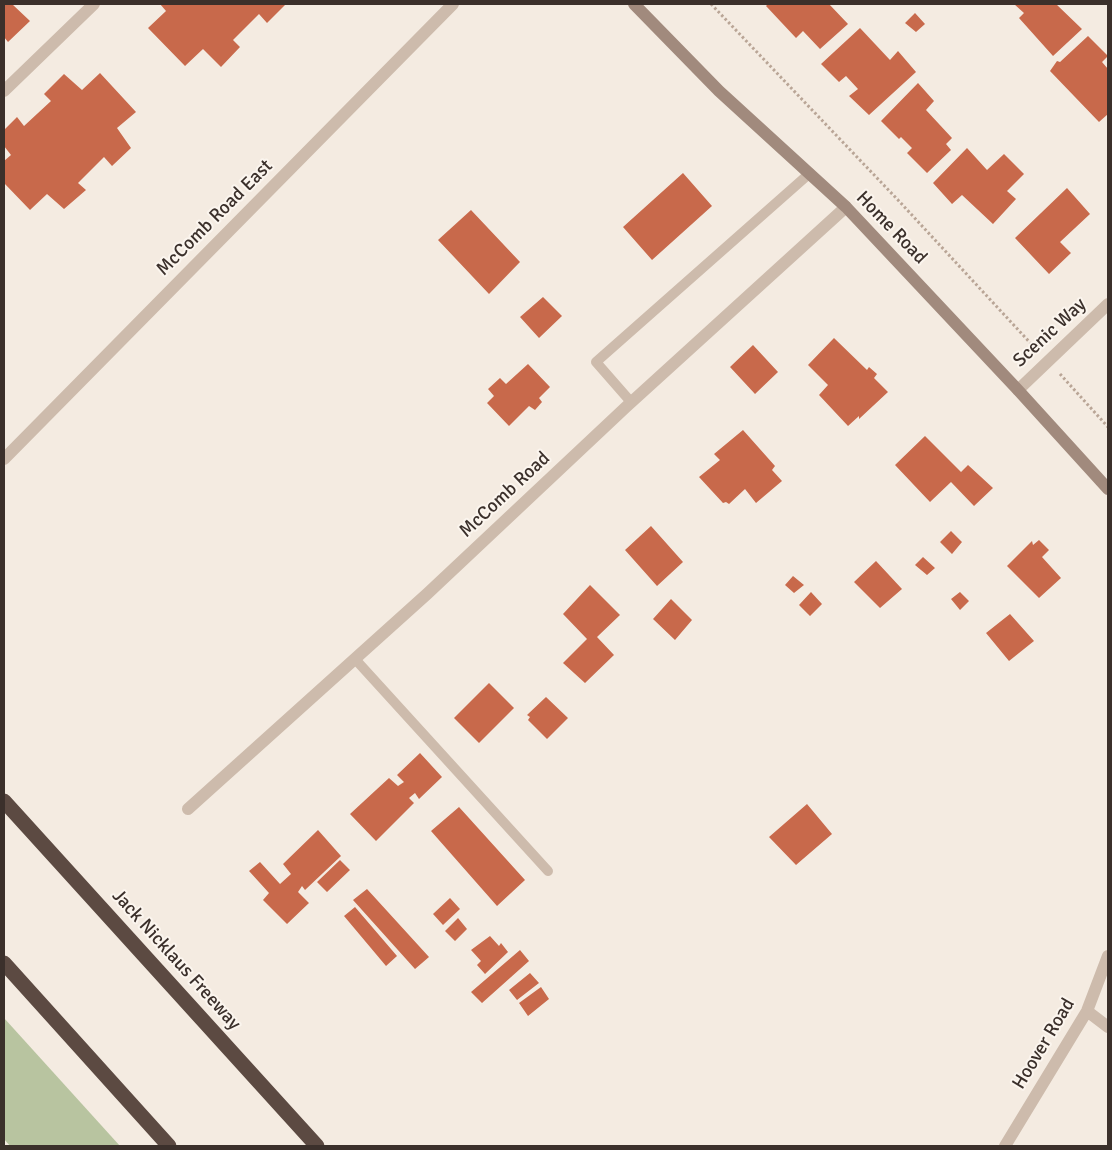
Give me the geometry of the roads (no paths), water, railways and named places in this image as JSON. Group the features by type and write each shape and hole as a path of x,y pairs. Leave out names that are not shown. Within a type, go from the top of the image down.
{"highway":[{"name":"Jack Nicklaus Freeway","path":"4,801 317,1146"},
{"path":"4,963 170,1146"}],"street":[{"path":"4,90 94,4"},
{"name":"McComb Road East","path":"4,459 453,4"},
{"name":"Home Road","path":"634,4 719,91 846,207 1108,489"},
{"name":"McComb Road","path":"188,809 427,594 631,402 846,207"},
{"name":"Scenic Way","path":"1018,390 1108,304"},
{"name":"Hoover Road","path":"1004,1146 1087,1011 1108,956"},
{"path":"1087,1011 1108,1027"}],"lane":[{"path":"631,402 596,362 810,174"},
{"path":"355,658 548,872"}]}
